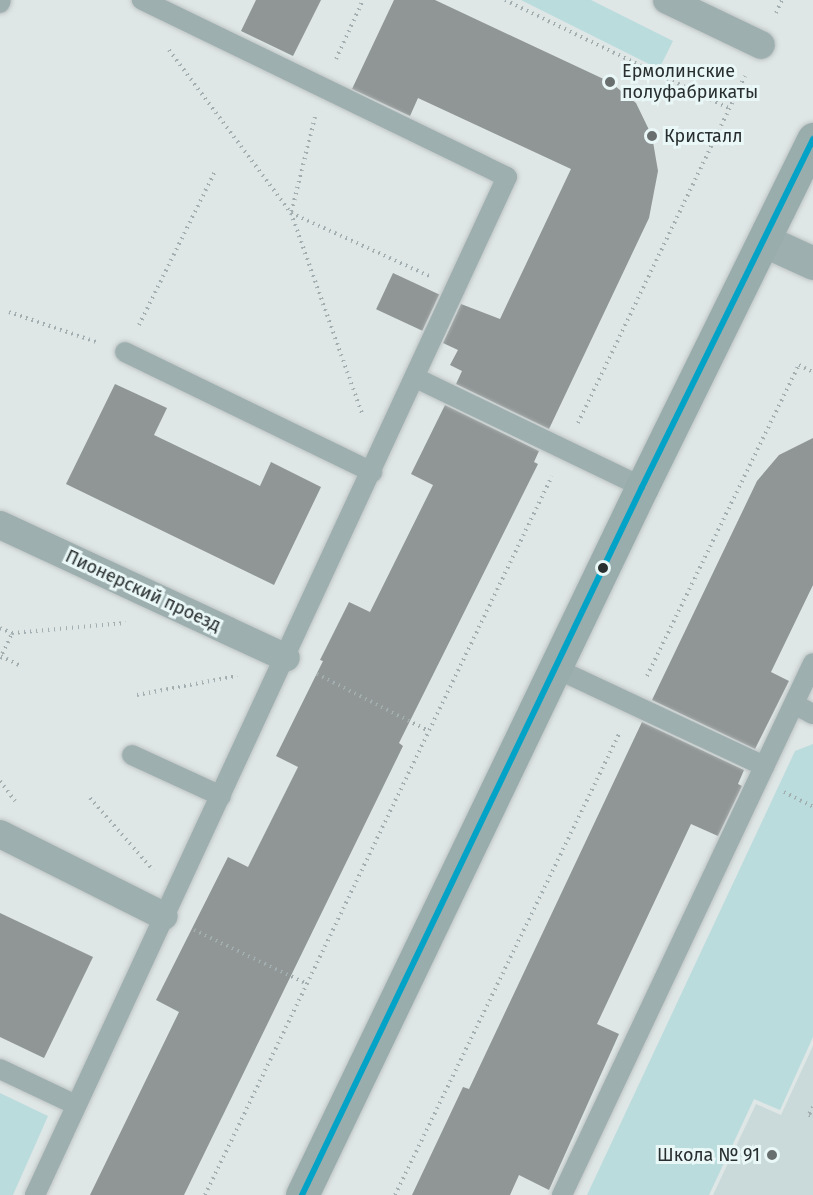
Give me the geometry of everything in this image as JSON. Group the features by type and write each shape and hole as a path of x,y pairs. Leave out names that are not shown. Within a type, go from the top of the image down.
{"main road":[{"path":"303,1195 642,488 813,139"}],"street":[{"path":"667,0 760,45"},
{"path":"765,241 813,263"},
{"name":"Пионерский проезд","path":"0,525 283,663"},
{"path":"0,834 170,905"}],"lane":[{"path":"35,1195 416,378 507,177 142,0"},
{"path":"125,352 375,466"},
{"path":"416,378 642,488"},
{"path":"562,1195 813,663"},
{"path":"557,669 764,766"},
{"path":"794,704 813,714"},
{"path":"132,754 221,796"},
{"path":"0,1069 76,1105"}],"path":[{"path":"291,213 322,87 363,0"},
{"path":"505,0 730,109"},
{"path":"205,1195 782,0"},
{"path":"166,46 291,213 375,466"},
{"path":"9,312 125,352 215,171"},
{"path":"291,213 456,289"},
{"path":"395,1195 799,365 813,372"},
{"path":"0,628 12,633 129,623"},
{"path":"12,633 1,657 19,665"},
{"path":"137,695 283,663 429,731"},
{"path":"90,798 170,905 307,984"},
{"path":"813,1107 809,1115 813,1117"}],"shaded area":[{"path":"521,0 591,0 673,41 659,69"},
{"path":"813,744 813,1037 780,1110 754,1099 709,1195 587,1195 795,751"},
{"name":"Школа № 91","path":"813,1046 813,1195 713,1195 756,1104 781,1115"},
{"path":"0,1093 48,1116 13,1195 0,1195"}],"building":[{"path":"256,0 321,0 293,56 241,31"},
{"path":"394,0 435,0 610,82 636,103 652,136 658,171 649,218 549,429 456,384 462,371 450,365 458,350 443,343 461,304 500,319 571,169 418,98 410,116 352,89"},
{"path":"393,273 439,295 422,331 376,309"},
{"path":"115,384 167,408 154,435 260,486 271,462 321,487 274,585 66,484"},
{"path":"445,405 539,451 534,462 538,464 399,743 403,746 184,1195 90,1195 179,1012 156,1000 228,857 248,867 298,767 276,756 323,661 320,660 349,602 370,612 433,485 411,474"},
{"path":"813,438 813,585 771,672 789,681 755,749 652,700 757,481 779,455"},
{"path":"642,722 744,770 738,784 742,786 718,836 691,824 597,1024 619,1034 549,1190 519,1175 510,1195 412,1195 463,1087 469,1089"},
{"path":"0,913 93,957 44,1058 0,1037"}],"transit line":[{"path":"302,1195 642,487 813,139"}],"place":[{"name":"Ермолинские полуфабрикаты","path":"610,82"},
{"name":"Кристалл","path":"652,136"},
{"name":"Школа № 91","path":"772,1155"}]}
